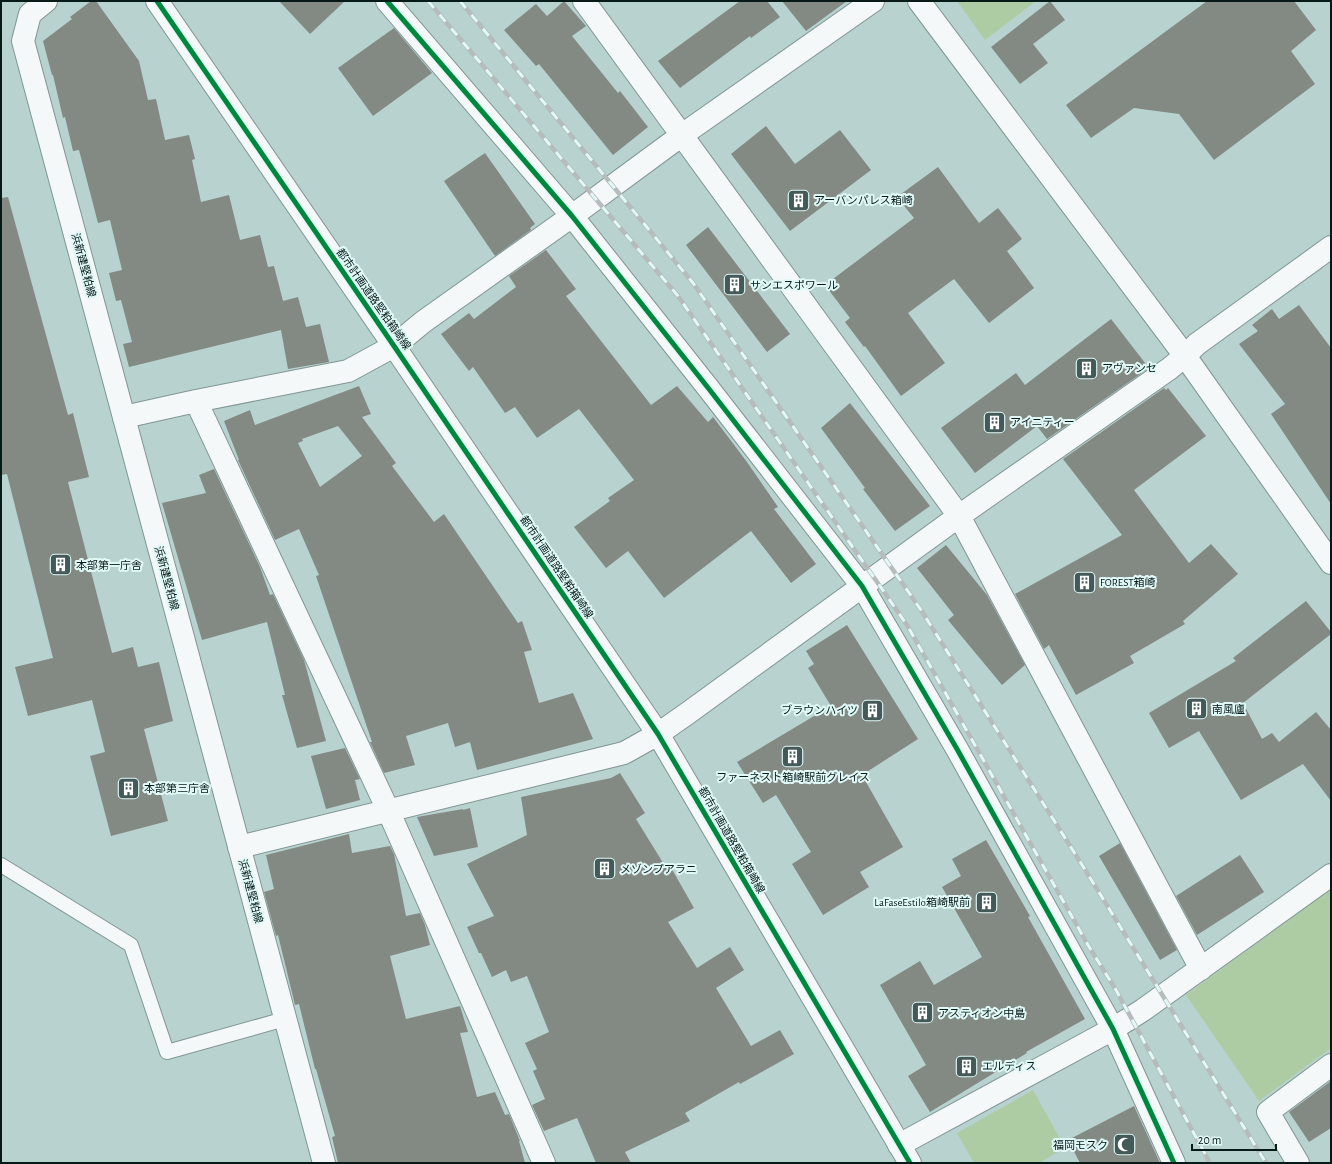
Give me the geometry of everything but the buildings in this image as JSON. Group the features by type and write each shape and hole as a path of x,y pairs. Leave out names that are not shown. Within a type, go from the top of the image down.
{"street":[{"name":"浜新建堅粕線","path":"46,1 30,14 23,41 324,1163"},
{"name":"都市計画道路堅粕箱崎線","path":"157,1 658,734 905,1154"},
{"path":"387,1 572,216 862,586 957,748 1114,1029 1174,1163"},
{"path":"584,1 959,516 1201,969"},
{"path":"124,417 348,371 394,346 423,322 572,216 682,135 872,1"},
{"path":"919,1 1185,356 1331,563"},
{"path":"239,847 624,753 658,734 959,516 1162,374 1185,356 1197,344 1331,246"},
{"path":"196,401 388,810 544,1163"},
{"path":"905,1154 1114,1029 1201,969 1331,875"},
{"path":"1298,1163 1268,1112 1331,1065"}],"lane":[{"path":"1,865 131,945 168,1052 285,1019"}],"green space":[{"path":"957,1 1036,1 985,40"},
{"path":"1331,889 1331,1048 1259,1101 1186,995"},
{"path":"1033,1090 1065,1148 1039,1163 974,1163 957,1133"}],"railway":[{"path":"428,1 678,296 907,625 1088,945 1116,990 1210,1163"},
{"path":"460,1 693,283 921,610 1084,868 1266,1163"}],"cycle path":[{"path":"157,1 658,734 910,1163"},
{"path":"387,1 572,216 862,586 957,749 1113,1029 1174,1163"}],"place":[{"name":"アーバンパレス箱崎","path":"798,200"},
{"name":"サンエスポワール","path":"734,285"},
{"name":"アヴァンセ","path":"1087,368"},
{"name":"アイニティー","path":"995,422"},
{"name":"本部第一庁舎","path":"60,565"},
{"name":"FOREST箱崎","path":"1084,582"},
{"name":"南風廬","path":"1197,709"},
{"name":"ブラウンハイツ","path":"873,710"},
{"name":"ファーネスト箱崎駅前グレイス","path":"793,757"},
{"name":"本部第三庁舎","path":"129,788"},
{"name":"メゾンプアラニ","path":"605,869"},
{"name":"LaFaseEstilo箱崎駅前","path":"986,902"},
{"name":"アスティオン中島","path":"922,1013"},
{"name":"エルディス","path":"967,1066"},
{"name":"福岡モスク","path":"1124,1145"}]}
